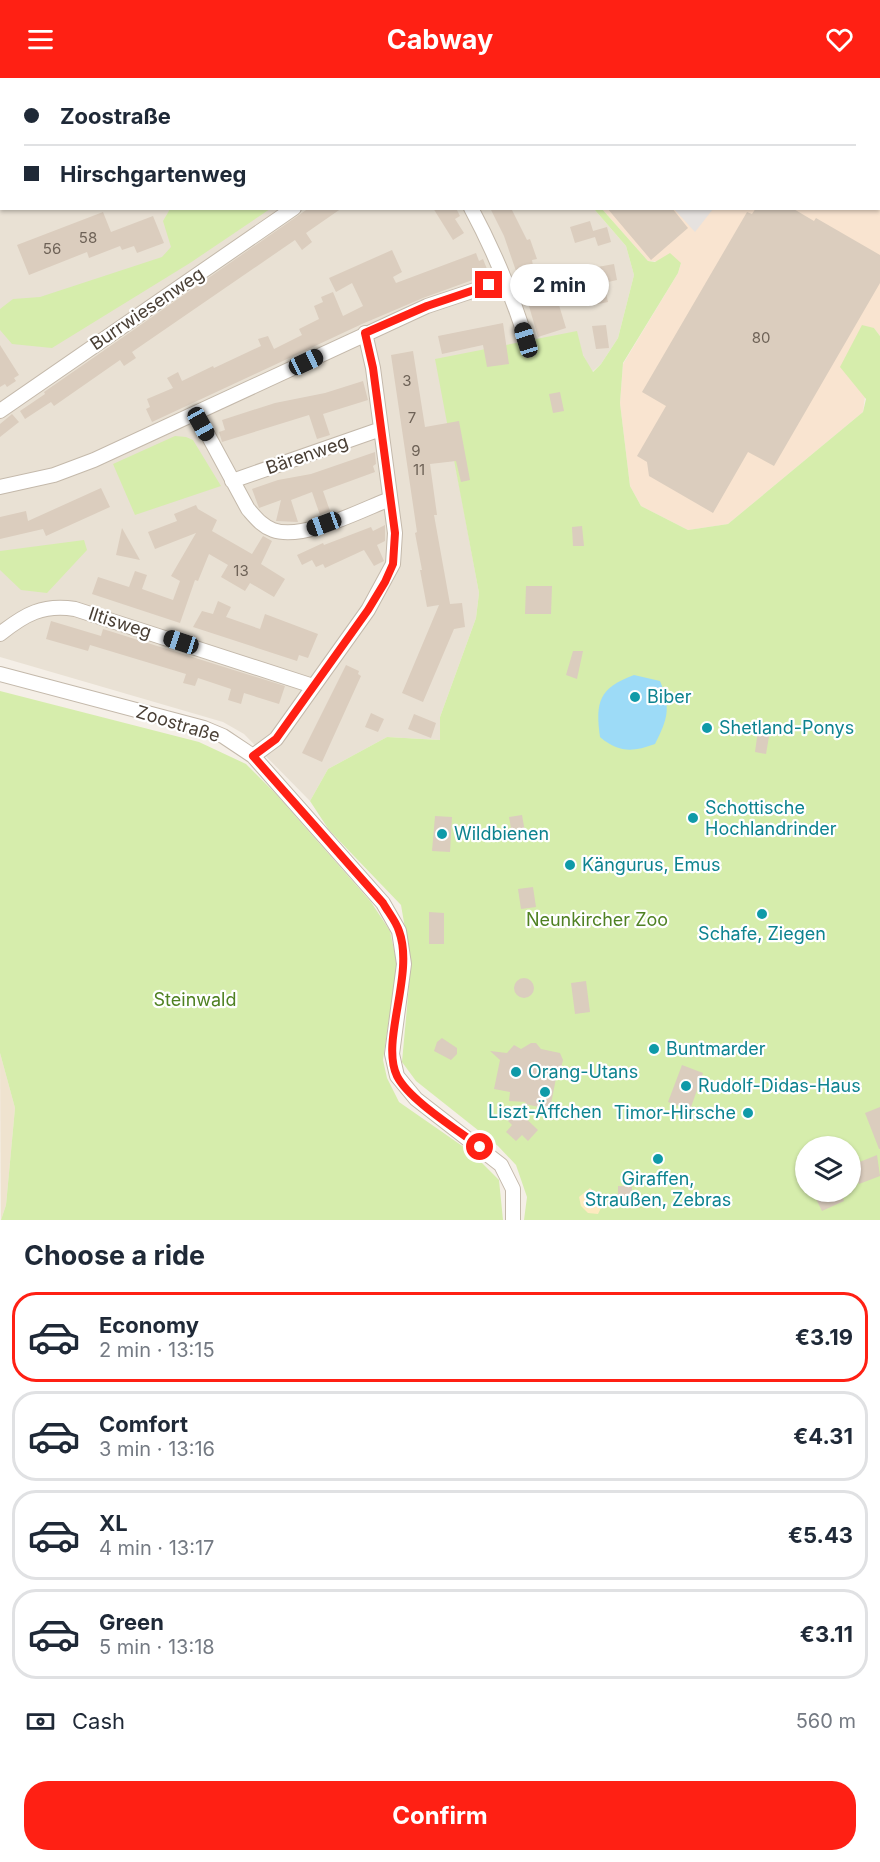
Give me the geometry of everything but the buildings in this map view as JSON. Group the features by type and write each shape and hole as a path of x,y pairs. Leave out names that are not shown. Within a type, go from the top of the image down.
{"street":[{"name":"Burrwiesenweg","path":"0,411 291,210"},
{"path":"472,210 505,280 526,340"},
{"path":"0,487 54,475 94,460 365,333 427,306 505,280"},
{"path":"253,756 276,739 368,610 393,564 395,533 370,351 365,333"},
{"path":"196,413 248,509 260,523 272,530 285,533 305,531 390,498"},
{"name":"Bärenweg","path":"232,481 381,429"},
{"name":"Iltisweg","path":"0,634 39,609 57,606 75,609 312,686"},
{"name":"Zoostraße","path":"0,674 204,728 223,736 253,756 383,903 399,931 404,964 392,1054 397,1076 416,1099 501,1165 513,1189 513,1220"}],"shaded area":[{"path":"0,210 595,210 626,246 634,275 618,338 601,364 592,372 583,355 436,359 479,593 476,618 440,717 440,740 387,737 328,769 310,801 244,734 223,722 0,657"},
{"path":"603,210 880,210 880,336 874,328 863,412 728,524 688,530 641,506 630,486 620,403 623,364 678,273 681,263 648,261"},
{"path":"675,210 712,210 695,232"},
{"path":"0,1053 15,1108 6,1205 1,1220"}],"green space":[{"path":"169,210 269,210 190,263 52,348 12,344 0,330 0,309 13,299 40,297 162,257 171,247 163,221"},
{"name":"Neunkircher Zoo","path":"595,210 603,210 648,261 655,262 670,253 681,263 678,273 623,363 620,403 630,486 641,506 688,530 728,524 863,412 866,399 840,367 862,325 874,328 880,336 880,1220 524,1220 527,1197 516,1165 498,1146 416,1081 402,1062 411,963 401,905 329,830 310,801 328,769 387,737 440,740 440,717 476,618 479,593 435,359 577,331 583,355 593,372 618,338 634,275 626,246"},
{"path":"175,436 193,440 221,486 135,515 113,464"},
{"path":"84,540 87,550 47,593 21,590 0,570 0,551"},
{"name":"Steinwald","path":"0,691 199,742 246,764 275,793 371,902 390,931 397,964 383,1060 387,1078 399,1102 471,1152 499,1180 503,1220 1,1220 6,1205 15,1108 0,1053"}],"sand":[{"path":"590,1188 600,1197 601,1208 598,1214 588,1213 581,1206 579,1197"}],"water":[{"path":"634,675 660,681 667,706 663,727 655,744 640,749 626,750 600,737 598,714 599,705 607,691 613,685"}],"place":[{"name":"Biber","path":"635,697"},
{"name":"Shetland-Ponys","path":"707,728"},
{"name":"Schottische Hochlandrinder","path":"693,818"},
{"name":"Wildbienen","path":"442,834"},
{"name":"Kängurus, Emus","path":"570,865"},
{"name":"Schafe, Ziegen","path":"762,914"},
{"name":"Buntmarder","path":"654,1049"},
{"name":"Orang-Utans","path":"516,1072"},
{"name":"Rudolf-Didas-Haus","path":"686,1086"},
{"name":"Liszt-Äffchen","path":"545,1092"},
{"name":"Timor-Hirsche","path":"748,1113"},
{"name":"Giraffen, Straußen, Zebras","path":"658,1159"}],"route":[{"path":"480,1147 416,1099 397,1076 392,1054 404,964 399,931 383,903 253,756 276,739 368,610 393,564 395,533 373,368 369,342 365,333 427,306 489,285"}]}
